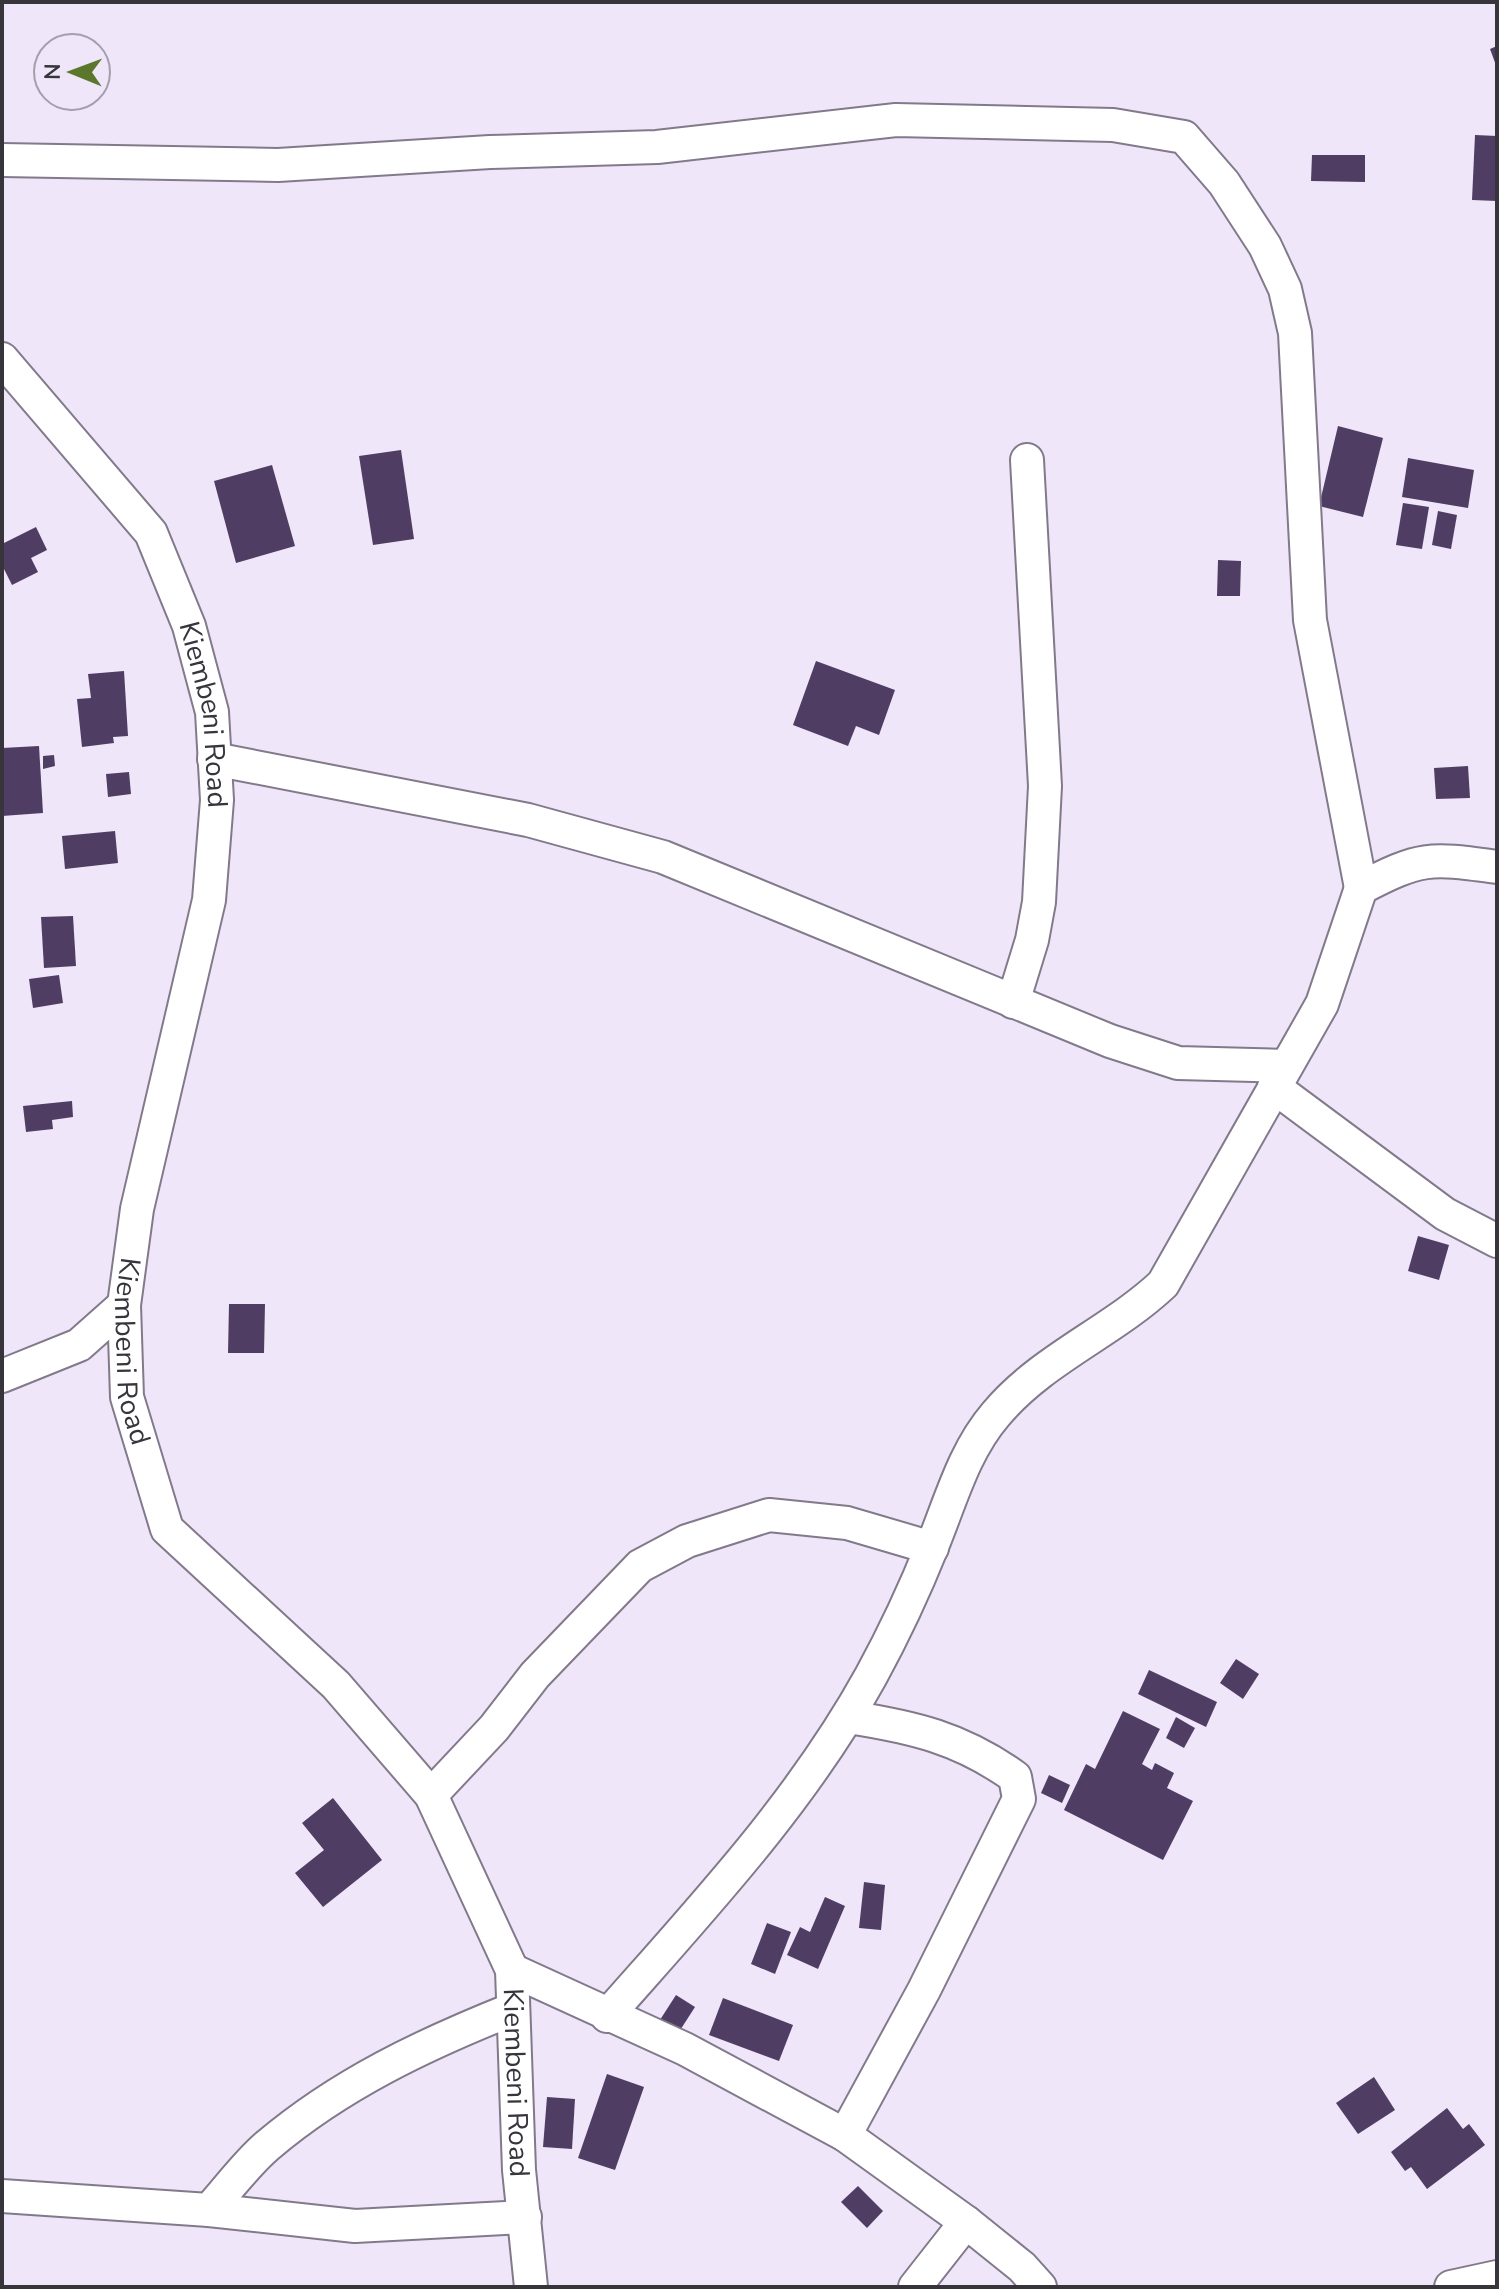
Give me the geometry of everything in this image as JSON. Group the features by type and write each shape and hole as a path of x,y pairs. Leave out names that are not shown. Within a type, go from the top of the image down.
{"street":[{"path":"2,160 278,165 490,152 657,147 896,120 1113,125 1184,137 1224,183 1265,246 1285,289 1295,333 1310,620 1361,888 1322,1004 1163,1284 1140,1305 1031,1380 996,1414 970,1450 932,1548 889,1643 848,1717 780,1815 607,2016"},
{"name":"Kiembeni Road","path":"2,359 151,533 189,626 212,712 217,800 209,900 137,1209 124,1305 127,1397 167,1529 336,1685 431,1795 512,1970 519,2170 531,2287"},
{"path":"1013,1002 1032,940 1039,902 1045,786 1027,460"},
{"path":"214,759 528,820 663,857 897,951 1013,1002 1178,1063 1280,1076 1445,1214 1497,1241"},
{"path":"1361,888 1406,864 1438,859 1497,867"},
{"path":"2,1376 79,1345 124,1305"},
{"path":"431,1795 494,1728 535,1675 640,1566 687,1541 769,1515 847,1523 932,1548"},
{"path":"845,2135 924,1990 1019,1799 1015,1777 949,1738 900,1725 848,1717"},
{"path":"512,1970 685,2049 845,2135 966,2222 1022,2267 1040,2287"},
{"path":"209,2210 265,2148 330,2097 435,2041 513,2009"},
{"path":"2,2196 209,2210 355,2226 525,2217"},
{"path":"915,2287 966,2222"},
{"path":"1451,2287 1497,2277"}],"building":[{"path":"1497,46 1497,68 1490,49"},
{"path":"1475,135 1497,136 1497,201 1472,200"},
{"path":"1312,155 1365,155 1365,182 1311,181"},
{"path":"1338,426 1383,438 1363,517 1319,506"},
{"path":"401,450 414,539 373,545 359,456"},
{"path":"1408,458 1474,470 1468,508 1402,497"},
{"path":"272,465 295,546 236,563 214,481"},
{"path":"1403,503 1429,507 1422,549 1396,545"},
{"path":"1438,511 1457,515 1451,549 1432,545"},
{"path":"36,527 47,550 31,558 38,572 12,585 2,565 2,544"},
{"path":"1218,560 1241,561 1240,596 1217,596"},
{"path":"816,661 895,690 879,735 856,726 848,746 793,725"},
{"path":"124,671 128,736 113,737 114,743 82,747 77,699 91,698 88,674"},
{"path":"39,746 43,813 2,816 2,748"},
{"path":"54,755 55,766 43,769 43,756"},
{"path":"1468,766 1470,798 1436,799 1434,768"},
{"path":"129,772 131,794 108,797 106,774"},
{"path":"115,831 118,863 65,869 62,836"},
{"path":"73,916 76,966 44,968 41,917"},
{"path":"59,975 63,1003 33,1008 29,979"},
{"path":"72,1101 73,1117 52,1120 53,1129 26,1132 23,1106"},
{"path":"1418,1236 1449,1245 1439,1280 1408,1271"},
{"path":"229,1304 265,1304 264,1353 228,1353"},
{"path":"1236,1659 1259,1674 1243,1699 1220,1683"},
{"path":"1149,1670 1217,1702 1206,1727 1138,1694"},
{"path":"1123,1711 1160,1729 1142,1764 1152,1770 1155,1763 1174,1773 1167,1788 1193,1801 1163,1860 1064,1810 1086,1764 1095,1769"},
{"path":"1176,1717 1195,1728 1184,1748 1166,1738"},
{"path":"1049,1775 1070,1785 1062,1803 1041,1793"},
{"path":"333,1798 382,1860 323,1907 295,1873 324,1850 302,1823"},
{"path":"864,1882 885,1885 881,1930 859,1928"},
{"path":"825,1897 845,1906 818,1969 787,1955 800,1927 810,1932"},
{"path":"767,1923 791,1932 775,1974 751,1964"},
{"path":"676,1995 695,2007 677,2035 658,2023"},
{"path":"723,1998 793,2025 779,2061 709,2035"},
{"path":"607,2074 644,2087 615,2170 578,2158"},
{"path":"1374,2077 1395,2110 1358,2134 1336,2103"},
{"path":"547,2097 575,2099 572,2149 543,2147"},
{"path":"1447,2108 1463,2129 1469,2124 1485,2145 1427,2189 1411,2167 1405,2171 1391,2152"},
{"path":"858,2186 883,2211 867,2228 841,2202"}]}
